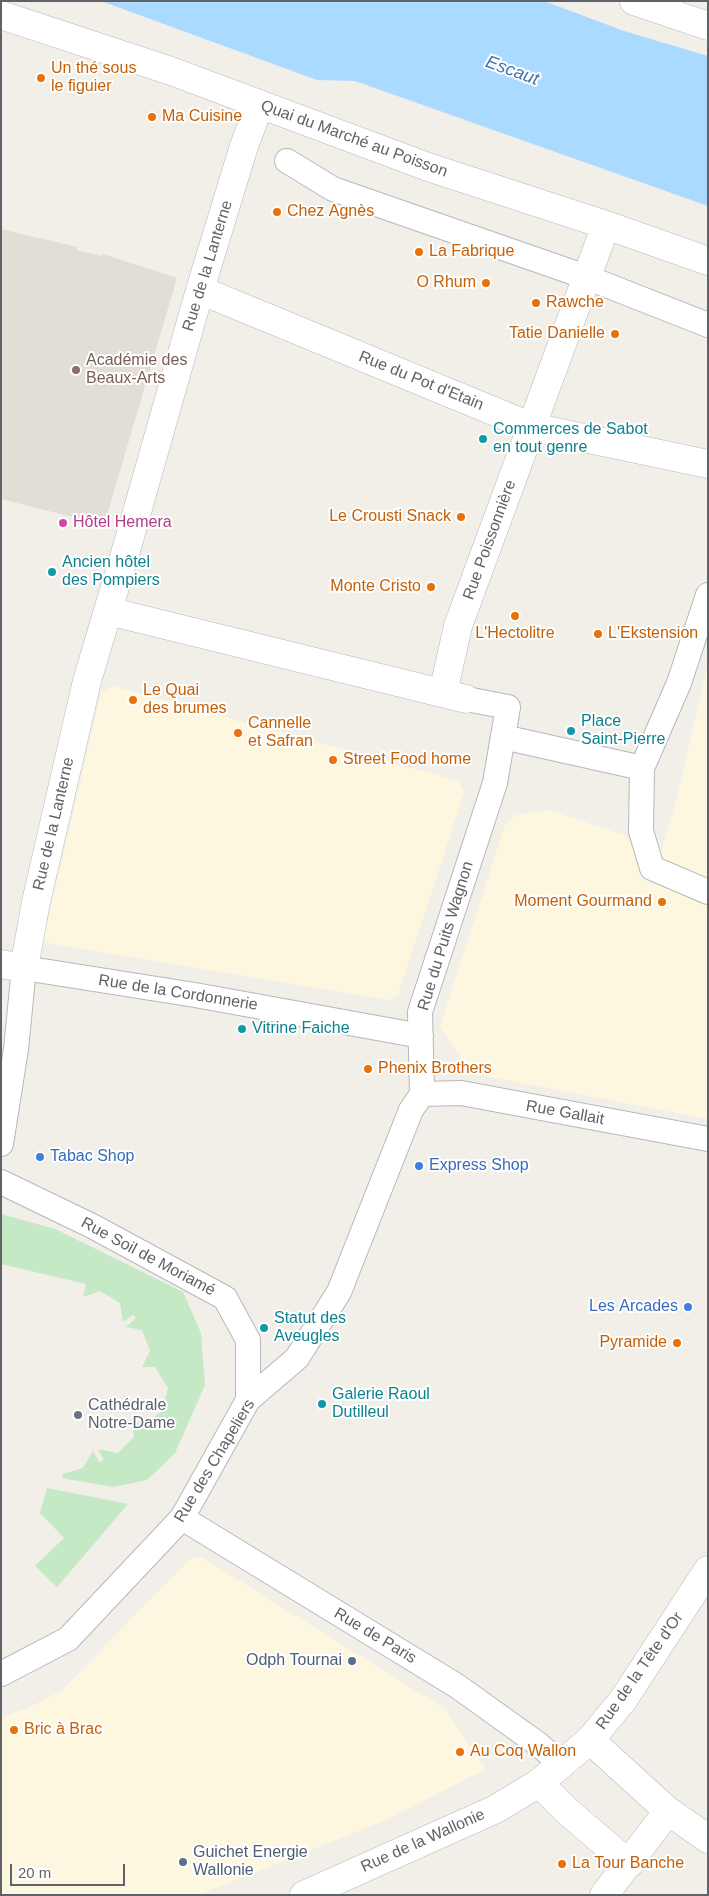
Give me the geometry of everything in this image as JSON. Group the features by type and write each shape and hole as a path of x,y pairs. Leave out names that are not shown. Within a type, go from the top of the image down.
{"street":[{"path":"634,1 708,26"},
{"name":"Quai du Marché au Poisson","path":"1,15 171,71 428,167 606,225 708,261"},
{"name":"Rue de la Lanterne","path":"12,966 36,902 87,681 200,290 244,146 260,104"},
{"path":"286,161 333,189 586,277 708,325"},
{"name":"Rue Poissonnière","path":"454,696 458,626 606,225"},
{"name":"Rue du Pot d'Etain","path":"200,290 532,427 708,464"},
{"path":"708,595 678,683 642,768 640,831 652,868 708,892"},
{"path":"108,611 454,696 508,707 503,737 642,768"},
{"name":"Rue du Puits Wagnon","path":"422,1094 420,1012 495,783 503,737"},
{"path":"1,1144 16,1049 10,1012 12,966"},
{"name":"Rue de la Cordonnerie","path":"12,966 421,1036"},
{"name":"Rue Gallait","path":"422,1094 461,1094 708,1139"},
{"name":"Rue des Chapeliers","path":"1,1674 68,1639 182,1518 248,1400 297,1358 339,1292 411,1110 422,1094"},
{"name":"Rue Soil de Moriamé","path":"1,1182 94,1227 226,1298 248,1340 248,1400"},
{"name":"Rue de Paris","path":"182,1518 457,1686 538,1744 562,1764"},
{"name":"Rue de la Tête d'Or","path":"539,1783 590,1740 623,1700 708,1570"},
{"path":"590,1740 668,1811 708,1839"},
{"path":"539,1783 567,1811 629,1864"},
{"name":"Rue de la Wallonie","path":"304,1895 496,1809 539,1783"},
{"path":"604,1895 668,1811"}],"shaded area":[{"name":"Académie des Beaux-Arts","path":"1,229 77,247 77,250 102,256 103,254 177,278 104,525 1,499"},
{"path":"708,664 708,1119 470,1073 440,1027 505,825 515,815 549,810 624,835 639,850 661,851 676,802"},
{"path":"113,686 458,781 464,793 398,995 388,1000 43,942 101,693"},
{"path":"191,1558 203,1558 445,1709 486,1769 384,1821 198,1895 1,1895 1,1718 28,1708 61,1691"}],"green space":[{"path":"1,1214 55,1229 183,1292 201,1333 205,1385 175,1453 147,1480 113,1487 62,1478 63,1474 83,1468 93,1451 99,1462 104,1460 98,1449 118,1453 134,1437 131,1419 143,1425 162,1411 168,1388 155,1367 142,1367 150,1351 142,1330 126,1327 136,1318 133,1315 123,1322 120,1303 100,1291 83,1297 86,1284 1,1264"},
{"path":"47,1488 128,1504 57,1587 35,1566 64,1538 40,1513"}],"water":[{"name":"Escaut","path":"101,1 544,1 624,31 708,56 708,206 355,81 317,80"}],"place":[{"name":"Un thé sous le figuier","path":"41,78"},
{"name":"Ma Cuisine","path":"152,117"},
{"name":"Chez Agnès","path":"277,212"},
{"name":"La Fabrique","path":"419,252"},
{"name":"O Rhum","path":"486,283"},
{"name":"Rawche","path":"536,303"},
{"name":"Tatie Danielle","path":"615,334"},
{"name":"Académie des Beaux-Arts","path":"76,370"},
{"name":"Commerces de Sabot en tout genre","path":"483,439"},
{"name":"Le Crousti Snack","path":"461,517"},
{"name":"Hôtel Hemera","path":"63,523"},
{"name":"Ancien hôtel des Pompiers","path":"52,572"},
{"name":"Monte Cristo","path":"431,587"},
{"name":"L'Hectolitre","path":"515,616"},
{"name":"L'Ekstension","path":"598,634"},
{"name":"Le Quai des brumes","path":"133,700"},
{"name":"Place Saint-Pierre","path":"571,731"},
{"name":"Cannelle et Safran","path":"238,733"},
{"name":"Street Food home","path":"333,760"},
{"name":"Moment Gourmand","path":"662,902"},
{"name":"Vitrine Faiche","path":"242,1029"},
{"name":"Phenix Brothers","path":"368,1069"},
{"name":"Tabac Shop","path":"40,1157"},
{"name":"Express Shop","path":"419,1166"},
{"name":"Les Arcades","path":"688,1307"},
{"name":"Statut des Aveugles","path":"264,1328"},
{"name":"Pyramide","path":"677,1343"},
{"name":"Galerie Raoul Dutilleul","path":"322,1404"},
{"name":"Cathédrale Notre-Dame","path":"78,1415"},
{"name":"Odph Tournai","path":"352,1661"},
{"name":"Bric à Brac","path":"14,1730"},
{"name":"Au Coq Wallon","path":"460,1752"},
{"name":"Guichet Energie Wallonie","path":"183,1862"},
{"name":"La Tour Banche","path":"562,1864"}]}
